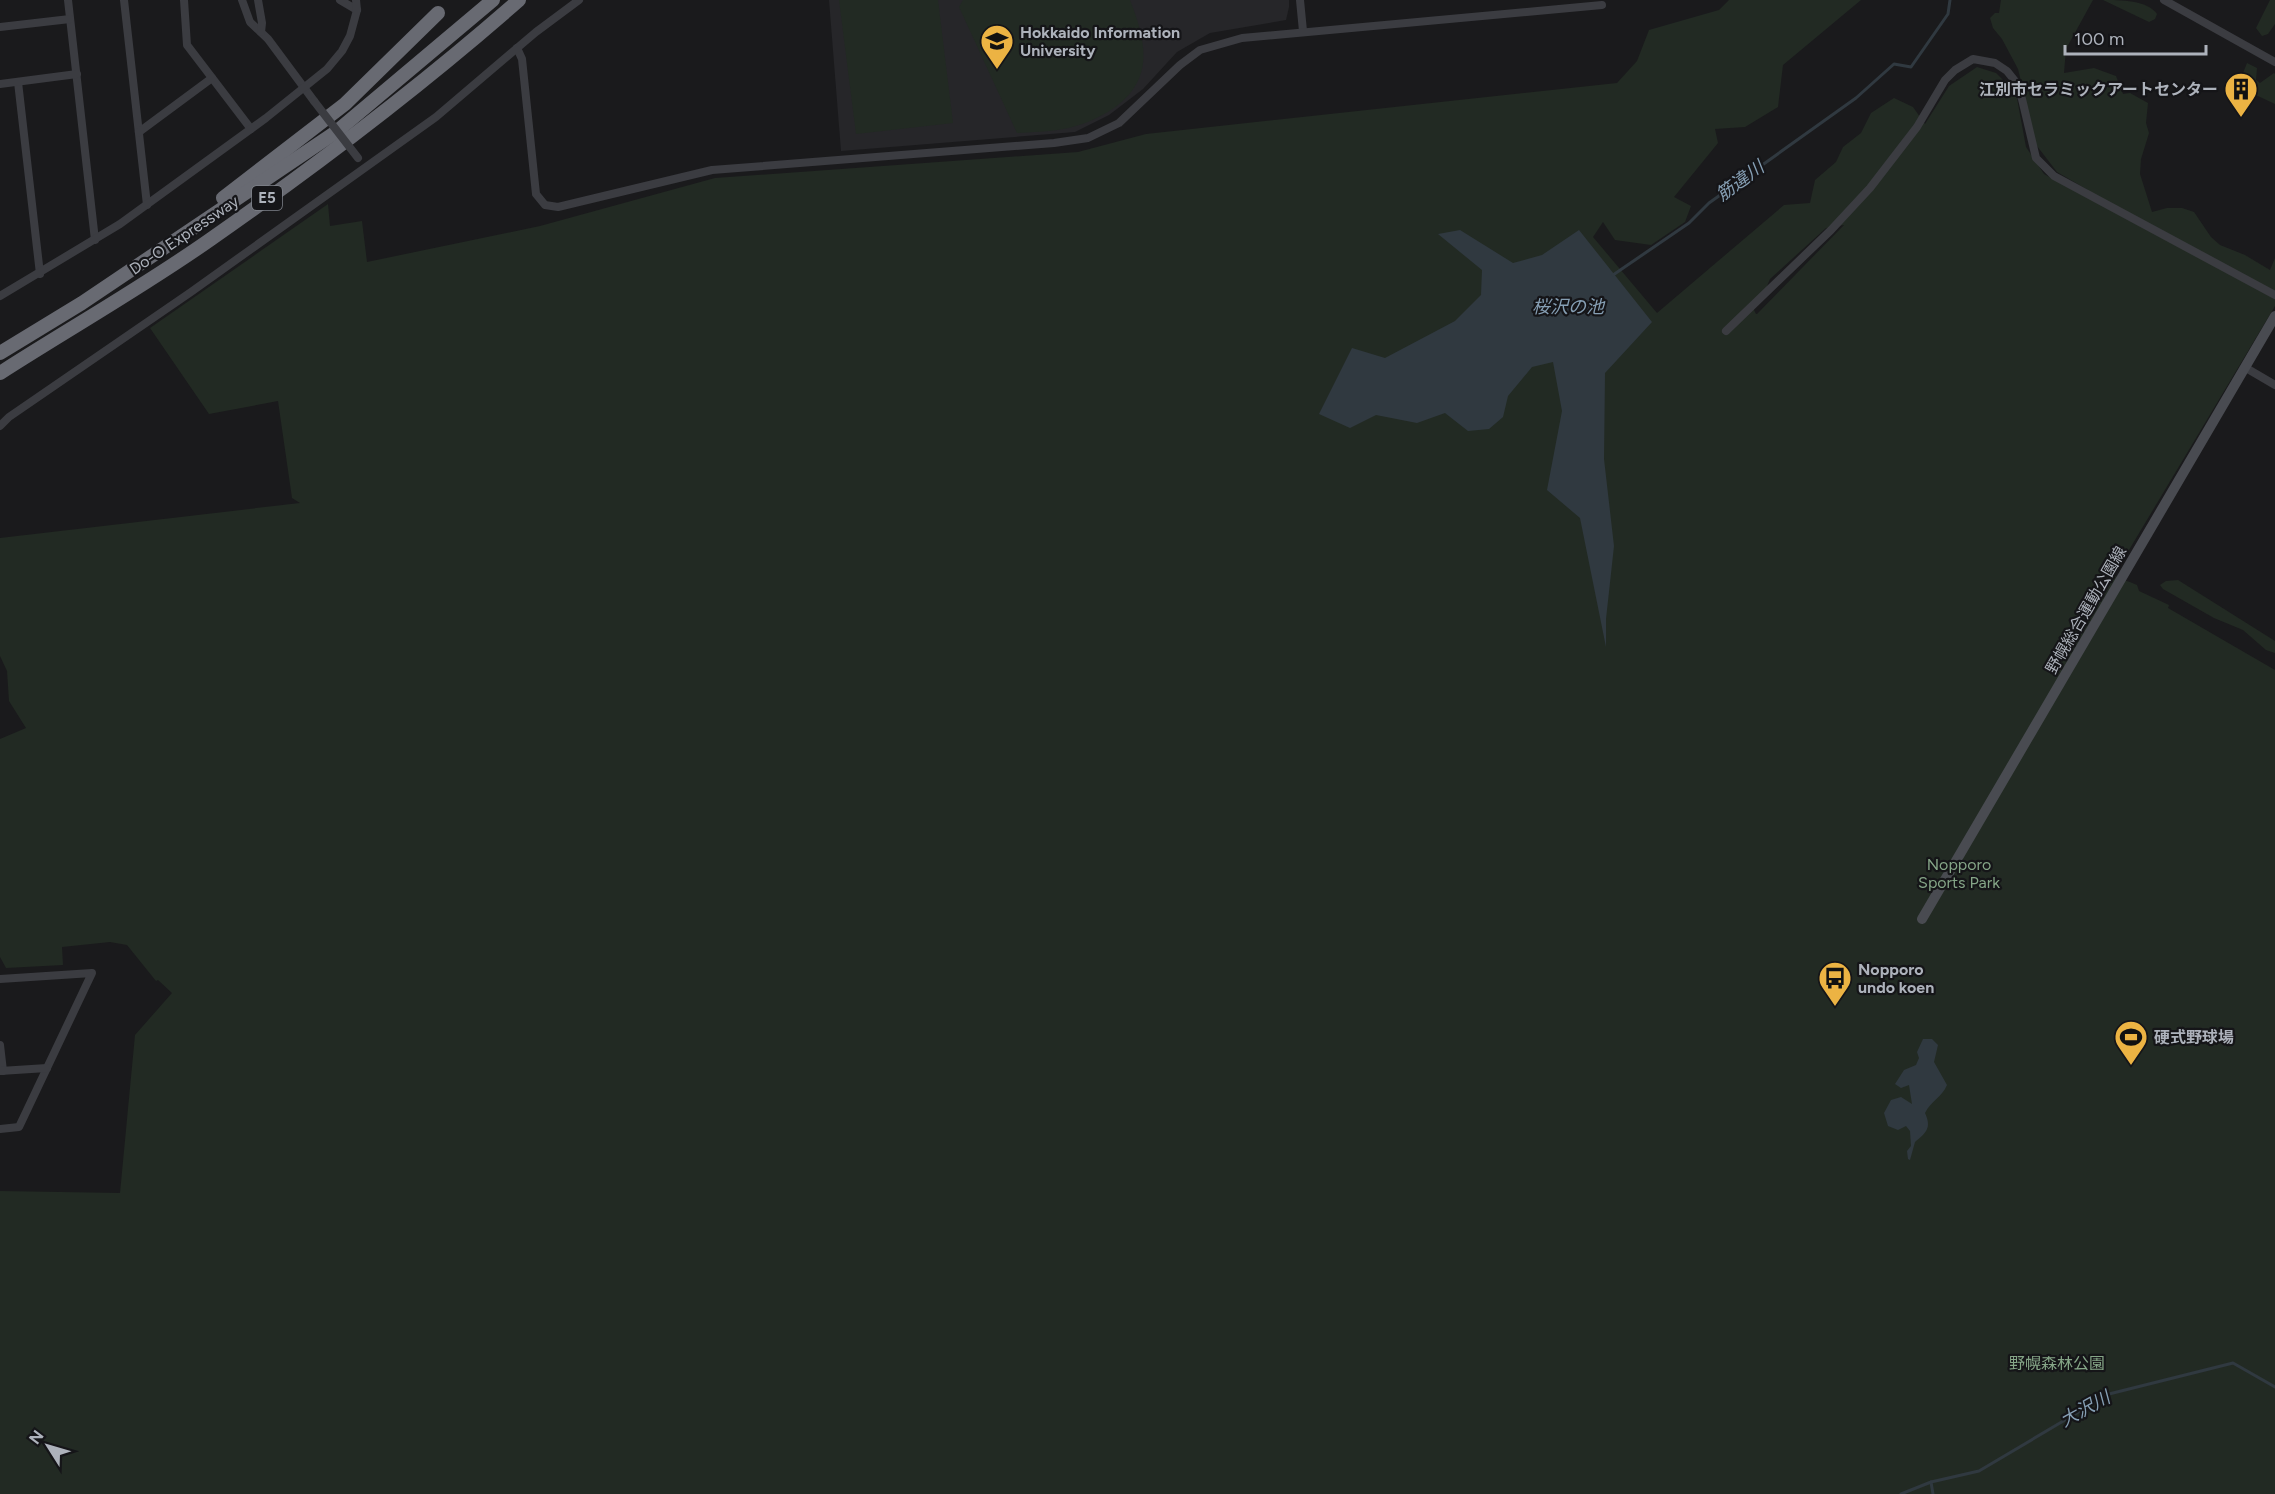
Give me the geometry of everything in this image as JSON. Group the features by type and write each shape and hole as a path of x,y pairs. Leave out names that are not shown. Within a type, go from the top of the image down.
{"highway":[{"name":"Do-O Expressway","path":"0,353 82,303 336,132 493,0"},
{"name":"Do-O Expressway","path":"0,373 209,240 355,133 519,0"},
{"path":"486,28 530,0"},
{"path":"82,303 345,104 438,12"}],"main road":[{"name":"野幌総合運動公園線","path":"1922,919 2275,316"}],"street":[{"path":"68,0 95,240"},
{"path":"124,0 147,205"},
{"path":"184,0 187,45 251,129"},
{"path":"242,0 250,22 268,39 365,167"},
{"path":"258,0 262,23 261,32"},
{"path":"340,0 357,10"},
{"path":"0,296 95,240 147,205 251,129 327,69 342,51 350,36 357,10 356,0"},
{"path":"0,426 9,417 191,292 436,117 517,48 579,0"},
{"path":"1300,0 1303,31"},
{"path":"2164,0 2275,62"},
{"path":"517,48 522,59 536,194 545,205 558,207 712,170 1054,143 1088,138 1119,123 1180,65 1200,50 1242,38 1602,5"},
{"path":"0,27 70,19"},
{"path":"1726,331 1831,230 1870,188 1917,127 1945,80 1954,70 1972,59 1995,63 2007,70 2015,81 2022,99 2036,158 2054,176 2275,295"},
{"path":"0,84 76,74"},
{"path":"139,132 212,78"},
{"path":"18,82 40,274"},
{"path":"2246,368 2275,385"},
{"path":"0,979 92,972 19,1127 0,1129"},
{"path":"0,1045 2,1071 47,1068"}],"shaded area":[{"name":"Hokkaido Information University","path":"829,0 1289,0 1289,7 1286,20 1210,33 1177,52 1143,89 1109,115 1075,132 841,151"}],"green space":[{"path":"839,0 938,0 953,123 856,134"},
{"path":"963,0 1130,0 1143,45 1141,72 1136,85 1114,108 1090,121 1057,130 1017,133 959,7"},
{"path":"1729,0 1861,0 1783,65 1778,107 1745,127 1715,129 1718,143 1674,197 1691,206 1685,222 1651,245 1615,240 1603,222 1593,237 1657,313 1784,205 1810,203 1815,180 1836,162 1843,147 1861,133 1871,113 1894,98 1913,107 1925,124 1949,86 1977,67 1996,73 2016,93 2026,147 2044,174 2086,197 2088,190 2057,172 2030,137 2027,106 2018,69 2002,39 1993,28 1990,18 1995,13 1999,13 2001,0 2093,0 2066,49 2064,73 2094,68 2116,76 2123,94 2130,93 2148,103 2146,123 2149,133 2141,159 2140,174 2152,212 2167,208 2182,208 2194,212 2211,237 2220,245 2245,255 2270,270 2275,258 2275,306 2114,575 2137,585 2139,591 2169,605 2168,608 2275,670 2275,1494 0,1494 0,1191 120,1193 135,1035 172,993 158,980 156,981 127,945 110,942 62,947 63,965 6,968 0,957 0,739 26,728 9,701 7,671 0,656 0,538 300,503 292,498 278,401 209,414 150,328 328,204 330,226 362,221 367,262 540,226 715,178 1078,152 1146,134 1617,83 1637,61 1649,30 1719,10","holes":["1844,225 1757,314 1752,306 1765,291 1770,279 1826,228"]},
{"path":"2103,0 2140,3 2153,9 2157,14 2155,19 2149,22"},
{"path":"2270,0 2275,0 2275,24 2268,34 2262,36 2256,28"},
{"path":"2247,63 2257,68 2256,80 2260,83 2275,74 2275,104 2243,89 2243,73"},
{"path":"2178,580 2275,641 2275,653 2266,650 2243,630 2214,618 2163,589 2160,585 2166,581"}],"water":[{"name":"桜沢の池","path":"1460,230 1513,263 1542,255 1579,230 1652,322 1605,373 1604,459 1614,546 1606,619 1606,647 1580,518 1547,490 1562,411 1553,362 1532,367 1508,396 1503,417 1489,429 1468,431 1445,413 1417,423 1376,415 1350,428 1319,414 1352,348 1385,358 1455,321 1481,295 1482,270 1438,234"},
{"path":"1923,1039 1932,1039 1938,1045 1934,1062 1947,1085 1925,1113 1928,1123 1927,1130 1915,1142 1910,1160 1907,1151 1911,1146 1910,1131 1906,1126 1898,1130 1888,1126 1884,1113 1891,1100 1901,1097 1912,1104 1909,1085 1901,1088 1895,1084 1904,1070 1916,1065 1919,1058 1917,1052"}],"waterway":[{"name":"筋違川","path":"1613,275 1689,223 1709,203 1856,98 1894,64 1911,67 1948,14 1950,0"},
{"name":"大沢川","path":"1901,1494 1931,1482 1979,1471 2109,1394 2233,1363 2275,1387"},
{"path":"1931,1482 1933,1494"}],"place":[{"name":"Hokkaido Information University","path":"997,70"},
{"name":"江別市セラミックアートセンター","path":"2241,118"},
{"name":"Nopporo undo koen","path":"1835,1007"},
{"name":"硬式野球場","path":"2131,1066"}],"park label":[{"name":"Nopporo Sports Park","path":"1959,873"},
{"name":"野幌森林公園","path":"2057,1363"}]}
